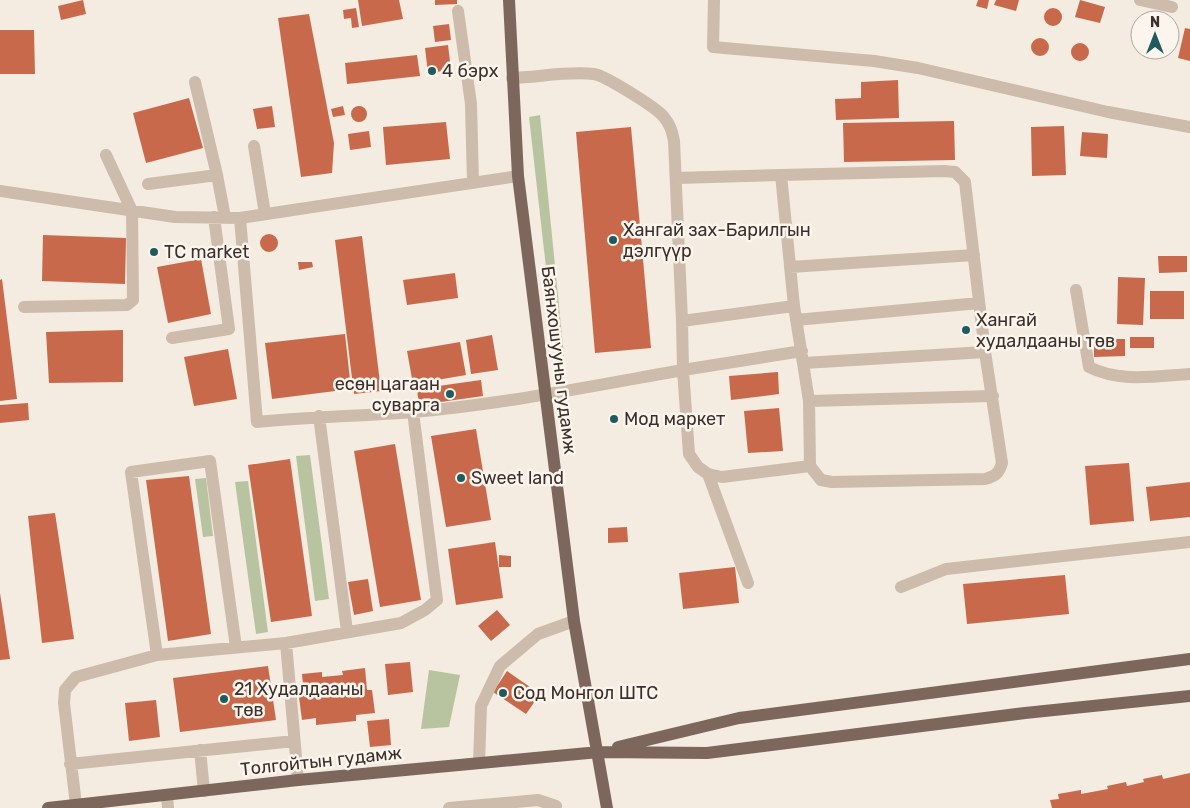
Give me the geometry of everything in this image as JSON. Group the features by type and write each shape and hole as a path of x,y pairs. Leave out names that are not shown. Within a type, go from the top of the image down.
{"main road":[{"name":"Баянхошууны гудамж","path":"510,0 512,78 518,176 574,621 599,752 607,808"},
{"path":"599,752 739,718 1190,659"},
{"path":"599,752 707,753 1015,714 1190,696"},
{"name":"Толгойтын гудамж","path":"48,808 298,780 599,752"}],"street":[{"path":"714,0 713,47 874,61 1108,112 1190,127"},
{"path":"1140,0 1172,7"},
{"path":"458,11 471,104 473,183"},
{"path":"512,78 596,74 610,80 662,115 671,126 674,141 683,370 689,454 698,467 708,474 722,477 810,466"},
{"path":"172,338 229,329 217,175 195,82"},
{"path":"254,146 265,214"},
{"path":"24,307 131,304 134,300 132,211 106,155"},
{"path":"676,178 781,175 955,172 965,182 985,352 1002,463 1000,472 985,479 832,482 821,480 810,466 809,401 794,306 781,175"},
{"path":"148,184 217,175"},
{"path":"0,191 175,217 240,218 518,176"},
{"path":"240,218 257,422 319,416 413,412 545,395 683,370 803,357 985,352"},
{"path":"790,267 974,255"},
{"path":"1076,290 1089,367 1101,373 1122,377 1190,374"},
{"path":"796,320 979,304"},
{"path":"682,321 794,306"},
{"path":"809,401 992,396"},
{"path":"76,805 64,703 65,690 68,684 76,677 157,655 286,643 400,623 425,610 437,600 413,412"},
{"path":"319,416 347,631"},
{"path":"157,655 130,472 210,461 236,647"},
{"path":"708,474 748,583"},
{"path":"900,587 946,569 1190,542"},
{"path":"479,763 481,706 500,666 538,634 574,621"},
{"path":"286,643 298,780"},
{"path":"70,764 294,741"},
{"path":"200,750 204,791"},
{"path":"167,795 168,808"},
{"path":"449,808 538,800 556,806"}],"green space":[{"path":"540,115 564,356 556,356 529,117"},
{"path":"310,455 329,599 315,601 296,456"},
{"path":"206,478 213,536 203,537 195,479"},
{"path":"248,481 268,632 256,634 235,482"},
{"path":"429,670 460,675 449,727 421,729"}],"building":[{"path":"83,0 86,14 61,20 58,6"},
{"path":"358,0 399,0 403,19 362,26"},
{"path":"435,0 457,0 457,4 435,5"},
{"path":"978,0 989,0 987,9 976,6"},
{"path":"996,0 1019,0 1016,11 994,5"},
{"path":"1080,0 1105,7 1100,23 1075,17"},
{"path":"356,8 359,27 352,28 351,18 344,19 343,10"},
{"path":"1053,8 1059,11 1062,17 1059,23 1053,26 1047,23 1044,17 1047,11"},
{"path":"309,14 334,143 332,173 301,177 278,18"},
{"path":"449,24 451,40 435,42 433,26"},
{"path":"1185,28 1190,29 1190,61 1180,58"},
{"path":"0,30 34,30 35,74 0,74"},
{"path":"1040,38 1046,41 1049,47 1046,53 1040,56 1034,53 1031,47 1034,41"},
{"path":"1080,43 1086,46 1089,52 1086,58 1080,61 1074,58 1071,52 1074,46"},
{"path":"448,45 451,70 428,73 425,48"},
{"path":"417,55 420,76 347,84 345,63"},
{"path":"898,80 899,118 836,120 835,99 861,98 861,82"},
{"path":"189,98 203,148 146,163 133,113"},
{"path":"272,106 275,127 257,129 253,109"},
{"path":"343,106 345,115 333,117 331,109"},
{"path":"359,106 365,108 367,114 365,120 359,122 353,120 351,114 353,108"},
{"path":"954,121 955,160 844,162 843,123"},
{"path":"446,122 450,159 386,165 383,127"},
{"path":"1064,126 1066,175 1032,176 1031,127"},
{"name":"Хангай зах-Барилгын дэлгүүр","path":"631,127 651,348 595,353 576,132"},
{"path":"369,131 371,147 350,150 348,134"},
{"path":"1082,132 1108,134 1107,158 1080,156"},
{"path":"269,234 275,237 278,243 275,249 269,252 263,249 260,243 263,237"},
{"path":"43,235 126,238 125,284 42,281"},
{"path":"362,236 381,391 354,394 335,240"},
{"path":"1158,256 1187,256 1187,272 1159,273"},
{"path":"201,259 211,314 168,323 157,267"},
{"path":"298,262 312,262 313,267 299,270"},
{"path":"455,273 458,298 407,305 403,280"},
{"path":"1118,277 1145,278 1143,325 1117,324"},
{"path":"2,279 17,399 0,401 0,280"},
{"path":"1150,291 1184,291 1184,319 1150,319"},
{"path":"123,330 123,382 49,383 46,332"},
{"path":"345,334 351,389 272,399 265,343"},
{"path":"492,335 498,370 471,374 466,340"},
{"path":"1130,337 1154,337 1154,348 1130,348"},
{"path":"1094,339 1125,339 1125,356 1094,357"},
{"path":"460,342 466,375 413,384 407,351"},
{"path":"228,349 237,399 194,406 184,357"},
{"path":"778,372 779,394 731,400 729,376"},
{"path":"481,380 483,396 419,405 417,389"},
{"path":"28,403 29,420 0,423 0,405"},
{"path":"779,408 783,451 748,453 744,411"},
{"name":"Sweet land","path":"476,429 491,520 446,527 431,436"},
{"path":"395,444 421,600 380,607 354,451"},
{"path":"290,459 312,616 271,622 248,465"},
{"path":"1129,463 1134,521 1090,525 1085,466"},
{"path":"189,476 211,634 168,641 146,480"},
{"path":"1190,482 1190,517 1150,521 1146,487"},
{"path":"55,513 74,639 42,643 28,516"},
{"path":"627,527 628,542 608,543 608,528"},
{"path":"495,542 503,598 456,605 448,549"},
{"path":"499,555 511,556 511,567 499,567"},
{"path":"735,567 739,603 683,609 679,573"},
{"path":"1065,575 1069,614 967,624 963,584"},
{"path":"368,579 373,611 354,615 348,582"},
{"path":"0,593 10,659 0,660"},
{"path":"497,610 510,625 491,641 478,626"},
{"path":"410,662 413,692 388,695 385,664"},
{"name":"21 Худалдааны төв","path":"268,666 276,720 180,732 173,678"},
{"path":"365,668 367,690 372,690 375,713 356,715 356,721 316,725 316,718 302,720 299,697 304,696 302,674 322,672 322,677 343,675 342,671"},
{"path":"507,671 540,694 526,714 493,692"},
{"path":"156,700 160,737 129,741 125,703"},
{"path":"389,719 391,745 370,747 367,721"},
{"path":"1190,773 1190,808 1052,808 1050,800 1059,799 1058,794 1081,790 1081,794 1108,789 1107,786 1126,782 1127,786 1144,782 1143,779 1162,775 1163,779"}],"place":[{"name":"4 бэрх","path":"432,71"},
{"name":"Хангай зах-Барилгын дэлгүүр","path":"613,240"},
{"name":"TC market","path":"154,252"},
{"name":"Хангай худалдааны төв","path":"966,330"},
{"name":"есөн цагаан суварга","path":"450,394"},
{"name":"Мод маркет","path":"614,419"},
{"name":"Sweet land","path":"461,478"},
{"name":"Сод Монгол ШТС","path":"503,693"},
{"name":"21 Худалдааны төв","path":"224,699"}]}
